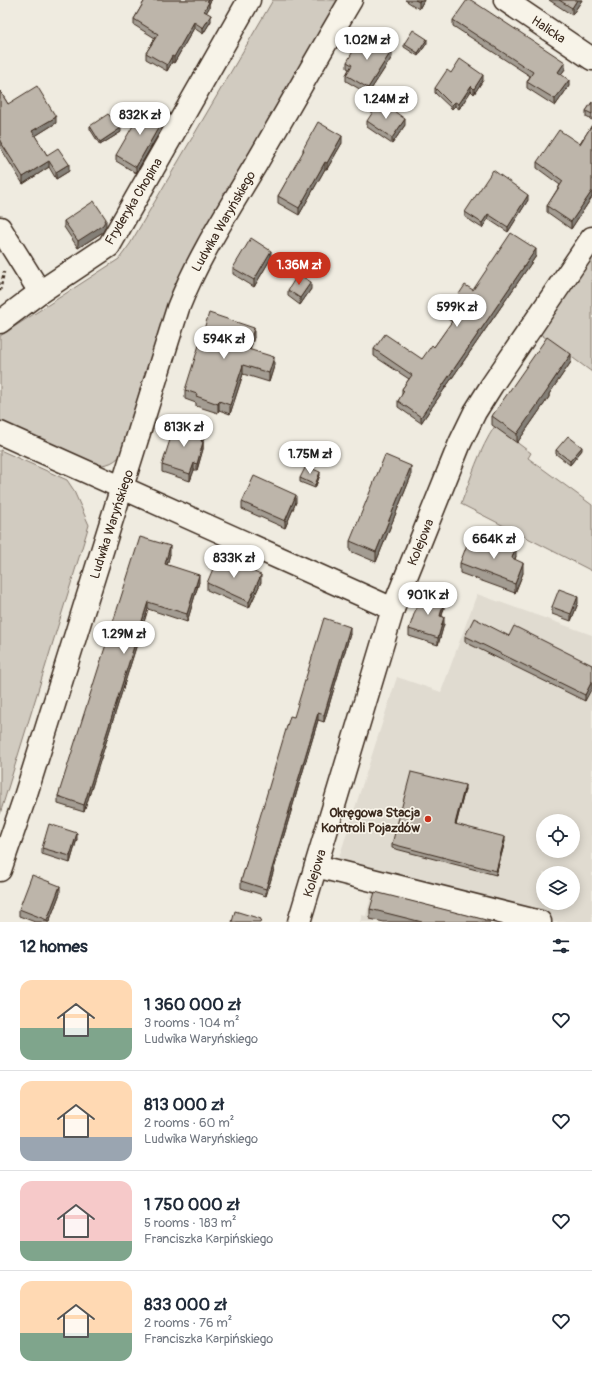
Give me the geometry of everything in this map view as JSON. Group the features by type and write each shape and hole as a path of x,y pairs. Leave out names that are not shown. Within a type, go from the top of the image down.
{"street":[{"name":"Fryderyka Chopina","path":"0,322 40,292 108,246 249,0"},
{"name":"Ludwika Waryńskiego","path":"0,870 25,797 178,308 188,281 351,0"},
{"name":"Halicka","path":"505,0 592,59"},
{"path":"0,228 40,292"},
{"name":"Kolejowa","path":"299,922 393,609 460,443 476,412 506,363 592,238"},
{"path":"0,433 393,609"},
{"path":"316,866 540,922"}],"path":[{"path":"0,291 5,266"}],"shaded area":[{"path":"273,0 342,0 208,231 125,450 111,463 103,465 92,464 0,423 0,336 119,259 130,244"},
{"path":"592,256 592,372 539,333"},
{"path":"495,426 531,453 528,458 592,505 592,571 461,504 480,454"},
{"path":"0,450 67,480 73,489 89,525 0,814"},
{"path":"477,594 592,635 592,922 360,922 362,915 366,916 375,880 335,870 397,677 441,692"}],"building":[{"path":"145,0 208,0 207,1 209,2 204,11 211,15 203,28 194,22 174,57 172,56 167,65 146,53 158,34 134,19"},
{"path":"467,0 471,0 565,62 558,72 569,80 555,99 527,82 533,72 453,20"},
{"path":"559,0 577,0 572,8"},
{"path":"413,30 427,39 418,53 404,44"},
{"path":"368,36 392,50 368,88 346,75 352,65 347,62 357,44 362,47"},
{"path":"460,59 483,75 474,89 471,86 459,104 455,102 452,105 435,88 447,70 451,73"},
{"path":"37,86 56,117 32,131 47,155 58,148 69,164 56,172 49,161 23,177 0,141 0,91 8,104"},
{"path":"380,101 405,119 392,138 367,121"},
{"path":"592,102 592,114 586,111"},
{"path":"145,105 165,116 136,167 116,155"},
{"path":"108,114 121,128 100,142 90,126"},
{"path":"318,122 342,136 327,163 325,162 299,208 278,196"},
{"path":"592,125 592,191 571,222 547,206 563,181 537,162 559,130 580,144"},
{"path":"493,170 528,195 508,227 488,214 482,223 465,212"},
{"path":"94,201 106,219 103,225 78,241 64,221"},
{"path":"511,233 536,249 421,417 398,401 404,391 402,389 412,375 374,349 385,334 422,359 432,345 434,347 455,317 447,312 465,285 473,290"},
{"path":"251,238 271,251 254,280 233,268"},
{"path":"298,274 311,282 300,298 288,290"},
{"path":"209,313 254,328 248,349 274,357 269,373 243,365 230,405 219,401 218,404 196,396 197,394 185,390"},
{"path":"547,337 571,354 517,434 492,416"},
{"path":"176,421 204,430 201,441 203,442 197,464 194,463 190,474 162,465"},
{"path":"568,436 582,447 570,461 556,450"},
{"path":"385,455 411,466 376,552 350,541"},
{"path":"306,466 320,472 315,485 300,478"},
{"path":"254,476 296,495 285,521 242,502"},
{"path":"140,537 170,546 165,564 199,575 187,614 148,602 84,805 58,796"},
{"path":"498,539 516,546 512,558 523,563 515,584 460,563 468,542 489,549 492,540"},
{"path":"218,557 261,575 249,602 207,583"},
{"path":"559,589 578,596 571,614 552,607"},
{"path":"421,594 444,601 440,616 444,617 438,638 409,629"},
{"path":"324,618 350,627 324,715 318,713 266,889 241,881 290,716 294,717"},
{"path":"474,618 509,636 514,626 592,665 592,681 585,695 465,636"},
{"name":"Okręgowa Stacja Kontroli Pojazdów","path":"411,772 465,785 455,824 505,837 496,871 392,844"},
{"path":"49,824 77,833 70,856 42,848"},
{"path":"32,875 60,886 47,920 19,909"},
{"path":"375,892 494,922 422,922 370,909"},
{"path":"235,911 261,919 260,922 232,922"}],"place":[{"name":"Okręgowa Stacja Kontroli Pojazdów","path":"428,819"}]}
